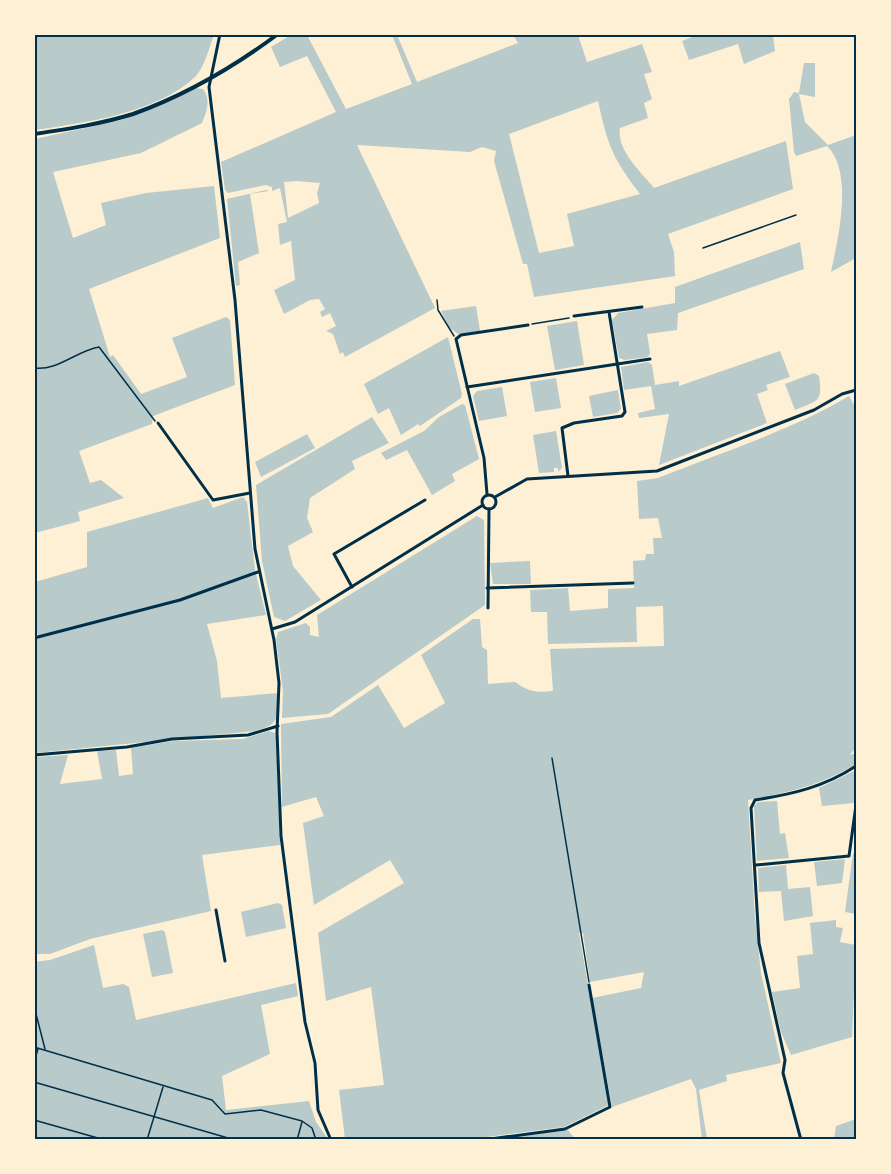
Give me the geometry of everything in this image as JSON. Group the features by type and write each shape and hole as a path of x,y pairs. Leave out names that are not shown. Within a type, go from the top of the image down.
{"street":[{"path":"220,34 210,77 213,126 235,300 258,572 272,629 280,698 278,726 280,812 289,908 305,1022 315,1063 318,1110 331,1140"},
{"path":"34,134 92,125 133,114 210,77 278,34"},
{"path":"574,316 642,307"},
{"path":"568,476 562,428 574,423 622,416 625,412 609,312"},
{"path":"483,505 482,500 487,494 484,458 456,339 461,334 528,325"},
{"path":"467,387 650,359"},
{"path":"487,494 495,497 527,479 657,471 814,410 842,394 856,390"},
{"path":"158,423 213,500 250,493"},
{"path":"489,509 496,505 495,497"},
{"path":"352,588 334,554 425,500"},
{"path":"483,505 489,509"},
{"path":"272,629 295,622 483,505"},
{"path":"488,608 489,509"},
{"path":"34,632 35,637 180,600 258,572"},
{"path":"487,588 633,583"},
{"path":"34,755 127,747 172,739 248,735 278,726"},
{"path":"801,1140 783,1073 785,1060 759,943 751,808 755,800 803,792 833,780 856,766"},
{"path":"756,865 849,856 856,805"},
{"path":"216,910 225,961"},
{"path":"483,1140 568,1128 611,1105 589,986"}],"lane":[{"path":"703,248 796,215"}],"path":[{"path":"437,300 438,310 456,339"},
{"path":"528,325 574,316"},
{"path":"34,368 52,367 88,349 99,347 153,420 158,423"},
{"path":"552,758 589,986"},
{"path":"35,1006 45,1050"},
{"path":"34,1047 212,1100 225,1114 261,1110 302,1121 310,1124 316,1140"},
{"path":"34,1062 39,1048"},
{"path":"34,1082 235,1140"},
{"path":"147,1140 163,1086"},
{"path":"34,1119 105,1140"},
{"path":"297,1140 302,1121"}],"shaded area":[{"path":"34,35 214,35 204,62 195,77 161,99 141,108 97,120 35,130"},
{"path":"291,35 307,35 346,109 412,84 392,35 397,35 417,82 518,43 513,35 533,37 578,35 587,62 642,44 652,72 644,74 652,99 644,103 648,118 620,128 620,136 631,160 654,188 786,141 793,189 668,234 674,252 675,276 534,297 527,264 523,264 494,161 496,151 482,147 470,152 357,145 435,308 345,357 343,352 340,354 333,334 326,331 336,326 330,313 322,317 320,312 325,309 319,299 310,300 284,314 274,290 295,280 291,241 280,245 278,224 287,222 280,188 272,191 272,187 266,185 228,193 225,190 221,162 336,112 307,56 280,67 271,47","holes":["598,101 612,150 640,194 567,214 574,246 539,253 509,134","284,182 320,183 317,193 319,203 288,218"]},
{"path":"697,35 773,35 775,51 744,64 738,44 689,60 682,41"},
{"path":"804,63 815,63 815,97 799,94 805,122 828,145 856,135 856,258 831,272 842,206 840,172 827,146 796,156 794,152 789,99 794,92 799,93"},
{"path":"195,88 203,89 208,102 202,123 141,153 53,172 73,238 106,225 101,203 146,193 214,186 220,238 89,289 110,357 113,355 141,394 187,377 172,338 226,317 230,320 235,385 153,416 152,424 79,451 90,483 101,480 124,498 78,512 80,521 35,533 35,139 122,120"},
{"path":"266,190 269,191 250,194 259,253 238,262 240,285 236,286 227,199"},
{"path":"800,242 804,269 678,313 677,330 647,334 650,353 648,357 625,360 619,358 612,320 618,313 675,303 675,287"},
{"path":"476,306 480,331 458,334 449,327 441,311"},
{"path":"577,321 584,365 555,370 547,326"},
{"path":"448,337 462,394 461,398 420,426 418,424 401,435 389,408 378,414 364,384"},
{"path":"780,351 790,377 766,385 768,390 757,394 767,423 659,465 669,414 639,418 638,413 655,409 651,386 624,390 621,367 648,362 652,365 655,385 679,381 679,386"},
{"path":"814,373 819,376 819,396 814,402 795,410 785,384"},
{"path":"556,378 561,408 535,412 530,382"},
{"path":"502,387 507,416 479,421 473,396 477,391"},
{"path":"618,390 621,409 617,413 593,417 589,396"},
{"path":"849,396 856,408 856,747 850,755 856,753 856,764 830,778 804,787 748,800 761,973 781,1063 726,1075 727,1081 699,1090 707,1139 702,1139 696,1089 691,1079 612,1107 592,998 641,988 644,972 590,982 583,933 579,933 609,1105 564,1127 471,1139 345,1139 339,1090 384,1085 371,987 326,1001 318,933 404,883 390,860 314,905 303,823 324,816 316,797 282,807 281,724 331,717 378,685 404,728 445,703 421,655 473,619 480,619 482,647 487,650 488,684 515,682 538,692 553,691 550,649 664,646 663,606 636,607 637,642 548,644 547,612 531,612 530,590 568,588 570,611 608,608 608,589 634,588 633,561 645,560 646,554 654,554 653,538 662,538 658,518 639,519 637,481 658,478 755,440 803,420"},
{"path":"462,404 465,405 479,459 452,474 455,481 432,495 407,450 386,460 381,453 424,431 439,417"},
{"path":"372,417 389,443 352,461 355,469 310,498 307,518 313,532 288,546 293,566 321,600 285,621 274,617 262,561 256,485"},
{"path":"556,431 562,468 558,472 558,468 554,468 554,472 539,473 533,435"},
{"path":"307,434 315,448 261,477 255,462"},
{"path":"243,497 247,502 255,570 266,615 207,624 217,661 221,698 278,693 276,719 269,726 255,731 35,753 34,639 38,638 35,620 35,582 87,567 87,532 208,498 213,508"},
{"path":"477,516 484,520 485,605 328,714 282,718 283,691 276,639 278,632 306,623 310,627 310,635 319,637 317,615"},
{"path":"530,561 531,584 493,584 490,563"},
{"path":"269,731 275,733 276,736 280,845 202,855 211,911 90,939 50,954 35,954 36,757 68,755 60,784 102,779 97,751 116,750 119,776 133,774 131,748 173,741 243,739"},
{"path":"856,770 854,803 822,806 819,788"},
{"path":"777,801 780,834 785,833 789,858 757,861 754,806 758,802"},
{"path":"853,853 856,854 856,914 845,912"},
{"path":"845,859 842,883 817,886 814,862"},
{"path":"786,865 788,889 810,887 813,916 784,921 781,891 759,892 758,868"},
{"path":"278,903 282,905 286,928 246,937 241,912"},
{"path":"836,920 836,927 843,928 840,942 856,945 852,1037 791,1055 781,1032 772,992 800,988 797,956 813,954 810,923"},
{"path":"162,930 165,932 173,973 152,977 143,934"},
{"path":"94,945 103,988 123,984 129,987 136,1020 296,983 298,996 261,1005 270,1054 222,1076 226,1110 309,1101 316,1122 328,1139 35,1139 34,962 50,960"},
{"path":"856,1119 856,1139 834,1139 836,1126"},
{"path":"568,1130 575,1139 498,1140"}]}
